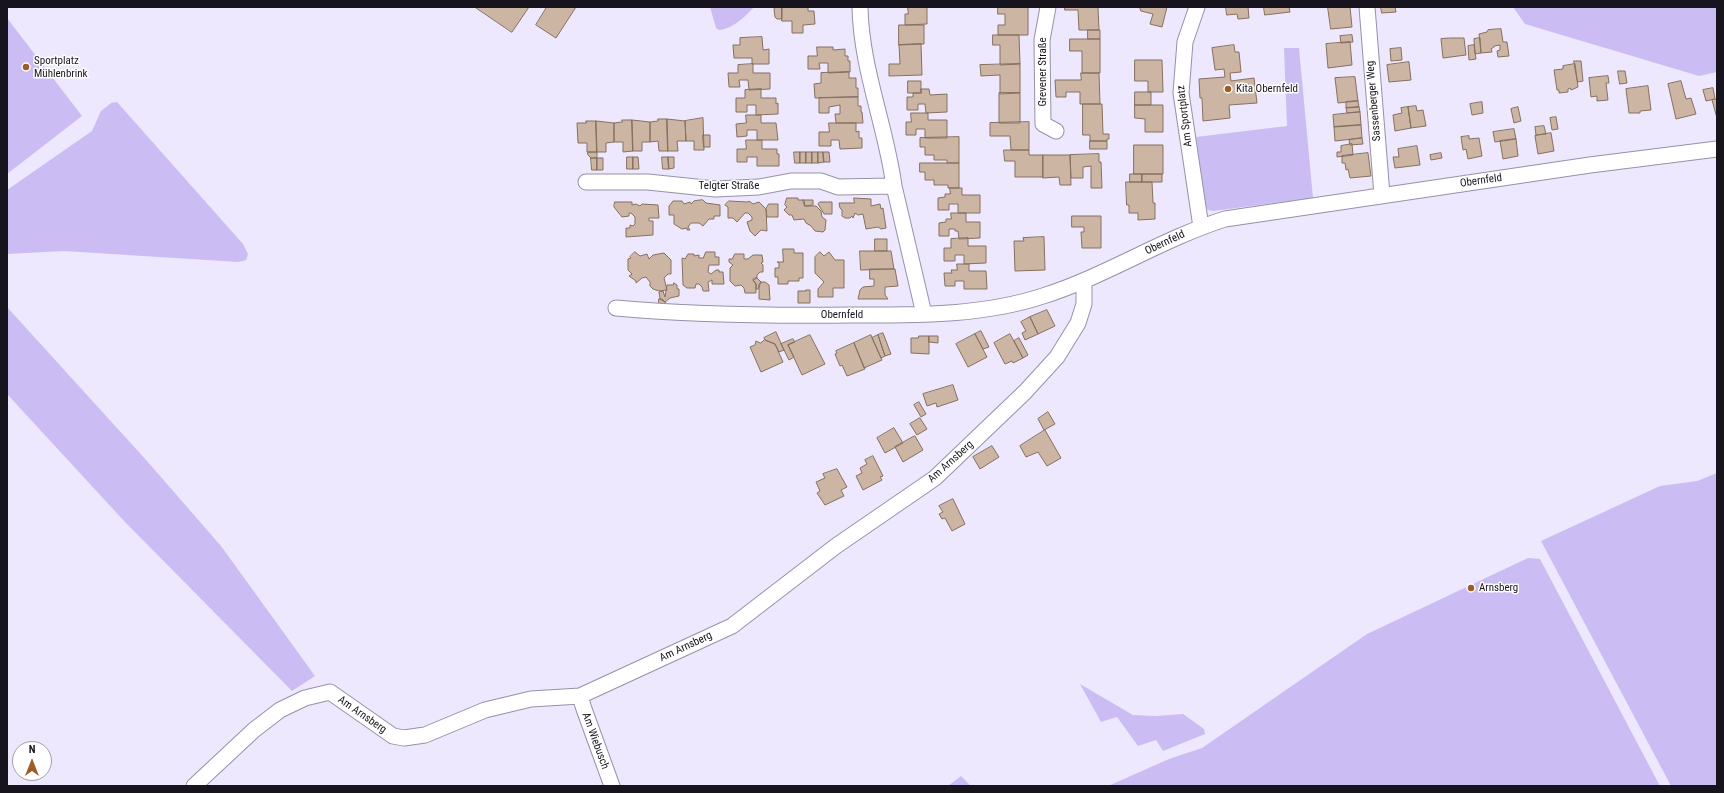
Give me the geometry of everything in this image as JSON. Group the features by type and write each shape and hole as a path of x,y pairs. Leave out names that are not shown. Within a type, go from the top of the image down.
{"street":[{"path":"860,7 864,51 924,314"},
{"name":"Grevener Straße","path":"1048,7 1042,40 1043,124 1056,132"},
{"name":"Am Sportplatz","path":"1197,7 1185,42 1181,93 1201,227"},
{"name":"Sassenberger Weg","path":"1367,7 1382,195"},
{"name":"Obernfeld","path":"616,308 681,313 795,316 960,312 998,306 1041,296 1084,282 1201,227 1225,219 1590,165 1717,149"},
{"name":"Telgter Straße","path":"586,182 648,182 715,189 759,187 791,181 821,181 838,187 894,186"},
{"name":"Am Arnsberg","path":"194,786 254,730 280,710 305,698 330,692 393,736 404,738 425,735 485,710 531,699 580,696 732,626 836,546 935,478 1025,392 1058,357 1078,323 1084,304 1084,282"},
{"name":"Am Wiebusch","path":"580,696 612,786"}],"shaded area":[{"path":"710,7 754,7 733,25 719,30 716,28"},
{"path":"1513,7 1717,7 1717,72 1699,76 1525,24"},
{"name":"Sportplatz Mühlenbrink","path":"7,18 82,116 7,174"},
{"path":"1284,48 1299,48 1313,198 1213,211 1208,210 1206,207 1196,137 1287,126"},
{"path":"117,102 243,244 248,254 246,260 238,262 64,251 7,254 7,190 92,131 101,111 111,103"},
{"path":"7,307 147,461 221,546 315,676 292,691 125,522 7,394"},
{"path":"1717,473 1717,786 1671,786 1541,541 1660,486 1697,481"},
{"path":"1528,558 1540,559 1660,786 1108,786 1169,759 1202,748 1367,634"},
{"path":"1080,684 1133,715 1156,716 1183,714 1204,729 1205,734 1163,751 1156,740 1138,746 1117,717 1101,722"},
{"path":"961,776 971,786 948,786"}],"building":[{"path":"475,7 529,7 512,32"},
{"path":"547,7 576,7 556,38 536,25"},
{"path":"777,7 782,7 782,19 777,19 775,17 774,9"},
{"path":"782,7 808,7 808,11 814,11 815,24 803,25 803,33 792,33 792,21 782,21"},
{"path":"908,7 927,7 927,24 905,25 905,14 908,14"},
{"path":"998,7 1028,7 1028,35 998,35 998,25 1005,25 1005,14 998,14"},
{"path":"1065,7 1098,7 1099,30 1079,30 1078,10 1065,10"},
{"path":"1140,7 1167,7 1162,27 1150,24 1153,14 1141,11"},
{"path":"1226,7 1248,7 1249,18 1238,19 1237,14 1227,15"},
{"path":"1264,7 1289,7 1290,12 1265,15"},
{"path":"1328,7 1350,7 1352,27 1331,29"},
{"path":"1381,7 1395,7 1396,12 1382,13"},
{"path":"899,25 924,25 924,44 899,45"},
{"path":"1501,29 1503,42 1507,42 1509,56 1498,57 1497,51 1500,50 1500,45 1494,46 1491,49 1492,52 1481,53 1479,34 1487,32 1488,30"},
{"path":"1088,30 1100,30 1100,39 1088,39"},
{"path":"993,35 1019,35 1020,64 1000,65 1000,45 993,45"},
{"path":"1352,35 1353,42 1341,43 1340,36"},
{"path":"762,37 763,50 769,49 769,64 752,64 752,58 734,58 733,45 740,45 740,38"},
{"path":"1464,38 1466,55 1443,58 1441,39"},
{"path":"1480,38 1481,53 1475,54 1474,39"},
{"path":"1070,39 1100,39 1100,73 1082,73 1082,51 1070,51"},
{"path":"1350,42 1352,65 1328,68 1326,44"},
{"path":"921,44 922,75 889,76 889,64 900,64 899,45"},
{"name":"Kita Obernfeld","path":"1234,45 1235,52 1239,52 1241,72 1230,73 1231,81 1254,78 1257,103 1229,105 1230,118 1203,121 1199,79 1225,77 1224,69 1215,70 1212,48"},
{"path":"1474,45 1476,59 1469,60 1468,46"},
{"path":"817,47 833,47 833,50 845,49 845,56 848,56 848,61 850,61 850,72 828,73 828,63 819,63 820,69 808,69 808,56 817,56"},
{"path":"1401,48 1402,60 1391,61 1390,49"},
{"path":"1135,60 1162,60 1163,92 1148,92 1148,81 1135,81"},
{"path":"1574,61 1581,61 1583,81 1578,82"},
{"path":"1409,62 1411,80 1389,82 1387,65"},
{"path":"753,64 753,73 770,73 770,89 749,90 748,80 739,80 740,87 729,87 728,73 738,73 738,65"},
{"path":"1020,64 1020,93 1000,94 1000,75 981,76 980,65"},
{"path":"1575,64 1578,87 1571,90 1570,88 1568,89 1568,92 1559,93 1559,90 1557,90 1554,70 1563,69 1563,66"},
{"path":"1618,71 1625,71 1627,83 1620,84"},
{"path":"849,72 849,78 856,78 858,97 815,98 814,84 821,83 821,73"},
{"path":"1081,73 1099,73 1100,104 1080,104 1080,92 1066,92 1066,97 1056,97 1055,80 1081,80"},
{"path":"1608,76 1609,83 1606,83 1608,100 1597,101 1597,96 1591,97 1589,78"},
{"path":"1355,77 1358,101 1338,103 1335,78"},
{"path":"908,81 921,81 921,93 908,93"},
{"path":"1681,81 1686,99 1691,98 1696,114 1676,119 1668,84"},
{"path":"1648,86 1651,110 1640,111 1640,113 1629,113 1626,89"},
{"path":"1713,88 1715,99 1706,101 1703,90"},
{"path":"761,89 761,98 776,98 776,104 778,103 778,114 756,115 756,105 747,105 747,112 736,112 736,98 745,98 745,90"},
{"path":"921,89 929,89 930,95 947,94 947,112 926,113 925,104 918,104 918,110 907,110 907,97 913,97 913,93 921,93"},
{"path":"1135,92 1151,92 1151,105 1135,105"},
{"path":"999,93 1020,93 1020,123 999,123"},
{"path":"858,97 858,106 861,106 863,123 836,123 835,114 840,114 840,105 829,107 829,113 819,113 819,98"},
{"path":"1717,99 1717,118 1712,100"},
{"path":"1358,101 1359,107 1346,108 1346,102"},
{"path":"1482,102 1483,113 1472,115 1470,104"},
{"path":"1083,104 1102,104 1103,134 1109,134 1109,139 1107,139 1107,141 1090,141 1090,135 1083,135"},
{"path":"1135,105 1163,105 1163,132 1145,132 1145,119 1135,118"},
{"path":"1416,106 1417,111 1423,110 1426,126 1411,128 1408,107"},
{"path":"1359,107 1360,112 1347,113 1346,108"},
{"path":"1408,107 1411,128 1395,131 1393,115 1402,113 1401,108"},
{"path":"1518,107 1521,121 1514,123 1511,109"},
{"path":"1360,112 1361,125 1334,127 1333,115"},
{"path":"911,113 928,113 928,120 947,120 947,138 925,138 925,129 916,129 916,135 906,135 906,122 911,122"},
{"path":"746,115 761,115 761,123 776,123 778,140 757,140 757,130 747,130 747,136 737,137 736,124 746,123"},
{"path":"1556,117 1558,129 1552,130 1550,118"},
{"path":"703,118 704,150 694,150 694,141 686,141 685,121"},
{"path":"658,119 667,119 668,151 659,151 658,141 650,142 650,122 658,121"},
{"path":"667,119 685,121 686,141 677,141 678,151 668,151"},
{"path":"622,120 632,120 633,151 623,152 623,142 614,142 614,123 622,122"},
{"path":"632,120 650,122 650,142 642,142 642,151 633,151"},
{"path":"586,121 596,121 597,152 587,152 587,143 578,143 577,123 586,123"},
{"path":"596,121 614,123 614,142 606,143 606,152 597,152"},
{"path":"1029,122 1029,150 1011,150 1010,136 990,136 990,123"},
{"path":"829,123 856,123 856,132 859,131 859,138 862,138 862,148 840,149 839,140 831,140 831,146 819,146 819,132 829,132"},
{"path":"1361,125 1362,138 1335,141 1334,127"},
{"path":"1544,126 1546,134 1536,135 1535,127"},
{"path":"1514,129 1516,139 1495,142 1493,132"},
{"path":"1551,133 1554,151 1538,154 1535,136"},
{"path":"703,135 710,135 710,147 704,147"},
{"path":"1469,136 1469,139 1479,138 1482,156 1468,159 1466,149 1463,150 1461,137"},
{"path":"959,137 959,163 947,163 947,160 934,160 934,155 925,155 925,147 920,147 920,138"},
{"path":"1362,138 1363,144 1350,145 1349,140"},
{"path":"1516,139 1518,156 1503,159 1500,141"},
{"path":"746,140 762,140 762,149 777,149 777,154 779,154 779,166 757,166 757,157 747,157 747,162 737,162 737,149 746,149"},
{"path":"1090,141 1107,141 1107,149 1090,149"},
{"path":"1352,144 1353,155 1337,157 1337,152 1341,152 1341,146"},
{"path":"1134,145 1163,145 1163,174 1134,174"},
{"path":"1417,146 1420,165 1395,168 1393,157 1399,157 1398,149"},
{"path":"1004,150 1029,150 1029,155 1043,155 1043,177 1015,177 1015,161 1005,161"},
{"path":"588,152 597,152 597,158 591,158 588,155"},
{"path":"794,152 800,152 800,163 795,163"},
{"path":"800,152 806,152 806,163 800,163"},
{"path":"806,152 812,152 812,163 806,163"},
{"path":"812,152 818,152 818,163 812,163"},
{"path":"818,152 823,152 824,162 818,163"},
{"path":"823,152 829,152 830,162 824,162"},
{"path":"1368,153 1371,176 1350,178 1348,169 1346,170 1345,163 1342,163 1342,156"},
{"path":"1441,153 1442,158 1431,160 1430,155"},
{"path":"1099,154 1099,162 1101,162 1102,188 1091,188 1091,166 1083,167 1083,178 1071,178 1070,155"},
{"path":"1043,155 1070,155 1071,185 1060,185 1059,177 1043,178"},
{"path":"627,157 633,157 633,169 627,169"},
{"path":"633,157 638,157 639,169 633,169"},
{"path":"662,157 668,157 669,169 663,169"},
{"path":"668,157 674,157 674,168 669,169"},
{"path":"591,158 597,158 597,170 592,170"},
{"path":"597,158 603,158 603,170 597,170"},
{"path":"920,163 959,163 959,188 948,188 948,185 934,185 934,180 925,180 925,172 920,172"},
{"path":"1130,174 1142,174 1142,182 1130,182"},
{"path":"1142,174 1162,174 1162,182 1142,182"},
{"path":"1126,182 1152,182 1153,203 1155,203 1155,219 1138,220 1138,213 1129,213 1129,205 1127,205"},
{"path":"950,188 962,188 962,195 980,195 980,213 958,213 958,204 949,204 949,210 938,210 938,198 945,197 945,194 950,194"},
{"path":"787,198 798,198 798,200 804,200 805,206 816,206 821,211 822,217 826,220 825,230 823,232 815,231 806,223 804,219 794,220 792,215 789,215 784,210 787,207 785,205"},
{"path":"854,198 871,199 871,206 880,204 881,209 883,208 886,228 881,229 878,227 866,229 863,214 858,215 855,213 853,218 852,216 850,218 845,218 842,216 842,210 839,203 854,203"},
{"path":"703,200 706,203 720,205 720,216 714,216 714,219 709,219 703,226 699,223 691,223 688,227 690,230 687,230 687,228 682,229 674,224 674,215 669,215 669,206 673,201 682,201 684,204 690,202 691,204 694,201"},
{"path":"803,200 813,200 813,205 805,206"},
{"path":"729,201 749,201 753,204 759,202 766,209 767,231 761,230 755,236 750,231 747,222 752,220 752,217 748,213 745,213 737,222 733,218 728,218 728,207 725,205"},
{"path":"615,202 632,202 632,205 636,204 640,206 642,204 658,205 659,218 649,218 649,221 653,221 653,235 626,237 626,228 630,228 630,225 633,226 635,224 635,217 629,213 629,216 622,217 614,207"},
{"path":"820,202 832,202 832,214 824,214 818,204"},
{"path":"769,204 778,204 778,217 767,217 766,209"},
{"path":"951,213 966,213 966,222 980,222 980,238 959,239 958,231 955,231 955,229 949,229 949,236 939,236 939,223 946,222 946,219 951,219"},
{"path":"1072,216 1101,216 1101,248 1082,248 1081,232 1084,232 1084,227 1072,227"},
{"path":"1044,237 1045,270 1015,271 1014,241 1024,241 1023,238"},
{"path":"968,238 968,246 986,246 986,263 964,264 964,255 955,255 955,261 944,261 944,248 951,248 951,239"},
{"path":"875,239 887,239 887,251 875,251"},
{"path":"783,249 794,249 794,253 803,253 803,278 799,278 799,281 788,281 788,284 778,284 778,277 775,277 775,268 779,268 779,263 777,262 783,262"},
{"path":"860,251 891,251 894,269 861,270"},
{"path":"635,252 640,256 647,254 649,259 653,255 664,253 671,260 671,274 668,274 664,278 667,290 659,291 653,289 646,277 642,278 636,283 636,281 629,276 632,274 628,270 628,259 631,258 630,257"},
{"path":"706,252 715,252 715,257 719,257 719,265 709,265 708,272 711,274 716,270 719,270 719,272 723,272 724,284 712,284 712,280 708,282 709,291 703,291 699,284 696,284 695,288 687,288 683,285 682,258 685,259 688,254 694,254 694,256 699,255 699,258 703,258"},
{"path":"820,252 824,256 829,252 835,260 844,260 844,288 833,288 833,297 818,297 818,289 824,282 815,273 815,257"},
{"path":"735,254 744,254 744,259 748,259 753,255 762,255 763,262 761,263 763,265 763,272 760,272 757,275 757,278 753,280 756,284 756,293 745,293 744,288 741,285 735,286 730,281 730,268 733,265 729,262 729,259 732,259"},
{"path":"957,264 969,264 969,271 986,271 987,289 964,289 964,281 955,281 955,286 945,286 944,273 952,273 951,270 957,270"},
{"path":"870,269 895,269 898,286 885,287 885,295 888,299 858,299 860,290 863,287 874,286 874,279 870,279"},
{"path":"755,278 761,282 758,289 756,289 756,284 753,280"},
{"path":"761,282 765,282 769,285 770,300 759,299 759,285"},
{"path":"674,283 677,285 677,289 679,289 679,296 670,298 665,302 660,299 659,292 663,291 665,297 667,285 673,285"},
{"path":"810,290 810,303 798,303 798,291"},
{"path":"659,299 662,299 665,302 667,307 659,307"},
{"path":"1047,310 1055,326 1038,334 1030,317"},
{"path":"1030,317 1038,334 1025,340 1022,333 1026,331 1021,322"},
{"path":"981,331 989,347 983,349 975,334"},
{"path":"776,332 784,350 779,352 775,344 765,340 764,338"},
{"path":"883,333 891,354 885,356 878,335"},
{"path":"975,334 987,357 968,367 956,344"},
{"path":"1010,334 1023,358 1013,363 1012,361 1005,364 994,343"},
{"path":"810,335 825,364 802,375 788,345"},
{"path":"871,335 882,360 864,368 854,343"},
{"path":"878,335 885,356 881,358 872,338"},
{"path":"919,336 929,336 929,354 911,353 911,338 918,338"},
{"path":"929,336 938,336 938,343 929,342"},
{"path":"1019,338 1028,355 1023,358 1014,341"},
{"path":"793,339 795,342 788,345 794,357 789,360 781,344"},
{"path":"765,340 775,344 783,362 761,372 750,347 755,345 756,341 760,343"},
{"path":"854,343 865,369 847,376 842,365 840,366 835,354 837,353 836,351"},
{"path":"953,385 958,400 937,407 936,403 927,406 923,394"},
{"path":"919,402 926,414 921,417 914,405"},
{"path":"1048,412 1055,424 1044,430 1038,419"},
{"path":"920,418 927,429 917,435 910,424"},
{"path":"894,428 903,443 885,453 877,438"},
{"path":"1045,430 1061,458 1047,466 1038,452 1026,457 1020,446"},
{"path":"915,436 923,450 903,462 895,447"},
{"path":"992,446 999,457 980,469 973,457"},
{"path":"873,456 883,476 880,477 882,480 863,490 856,476 862,473 860,468 867,464 865,460"},
{"path":"837,469 847,487 841,490 844,496 825,505 817,493 820,491 816,482 825,478 823,474"},
{"path":"953,499 965,524 952,531 945,518 942,519 939,514 943,512 939,506"}],"place":[{"name":"Sportplatz Mühlenbrink","path":"26,67"},
{"name":"Kita Obernfeld","path":"1228,89"},
{"name":"Arnsberg","path":"1471,588"}]}
